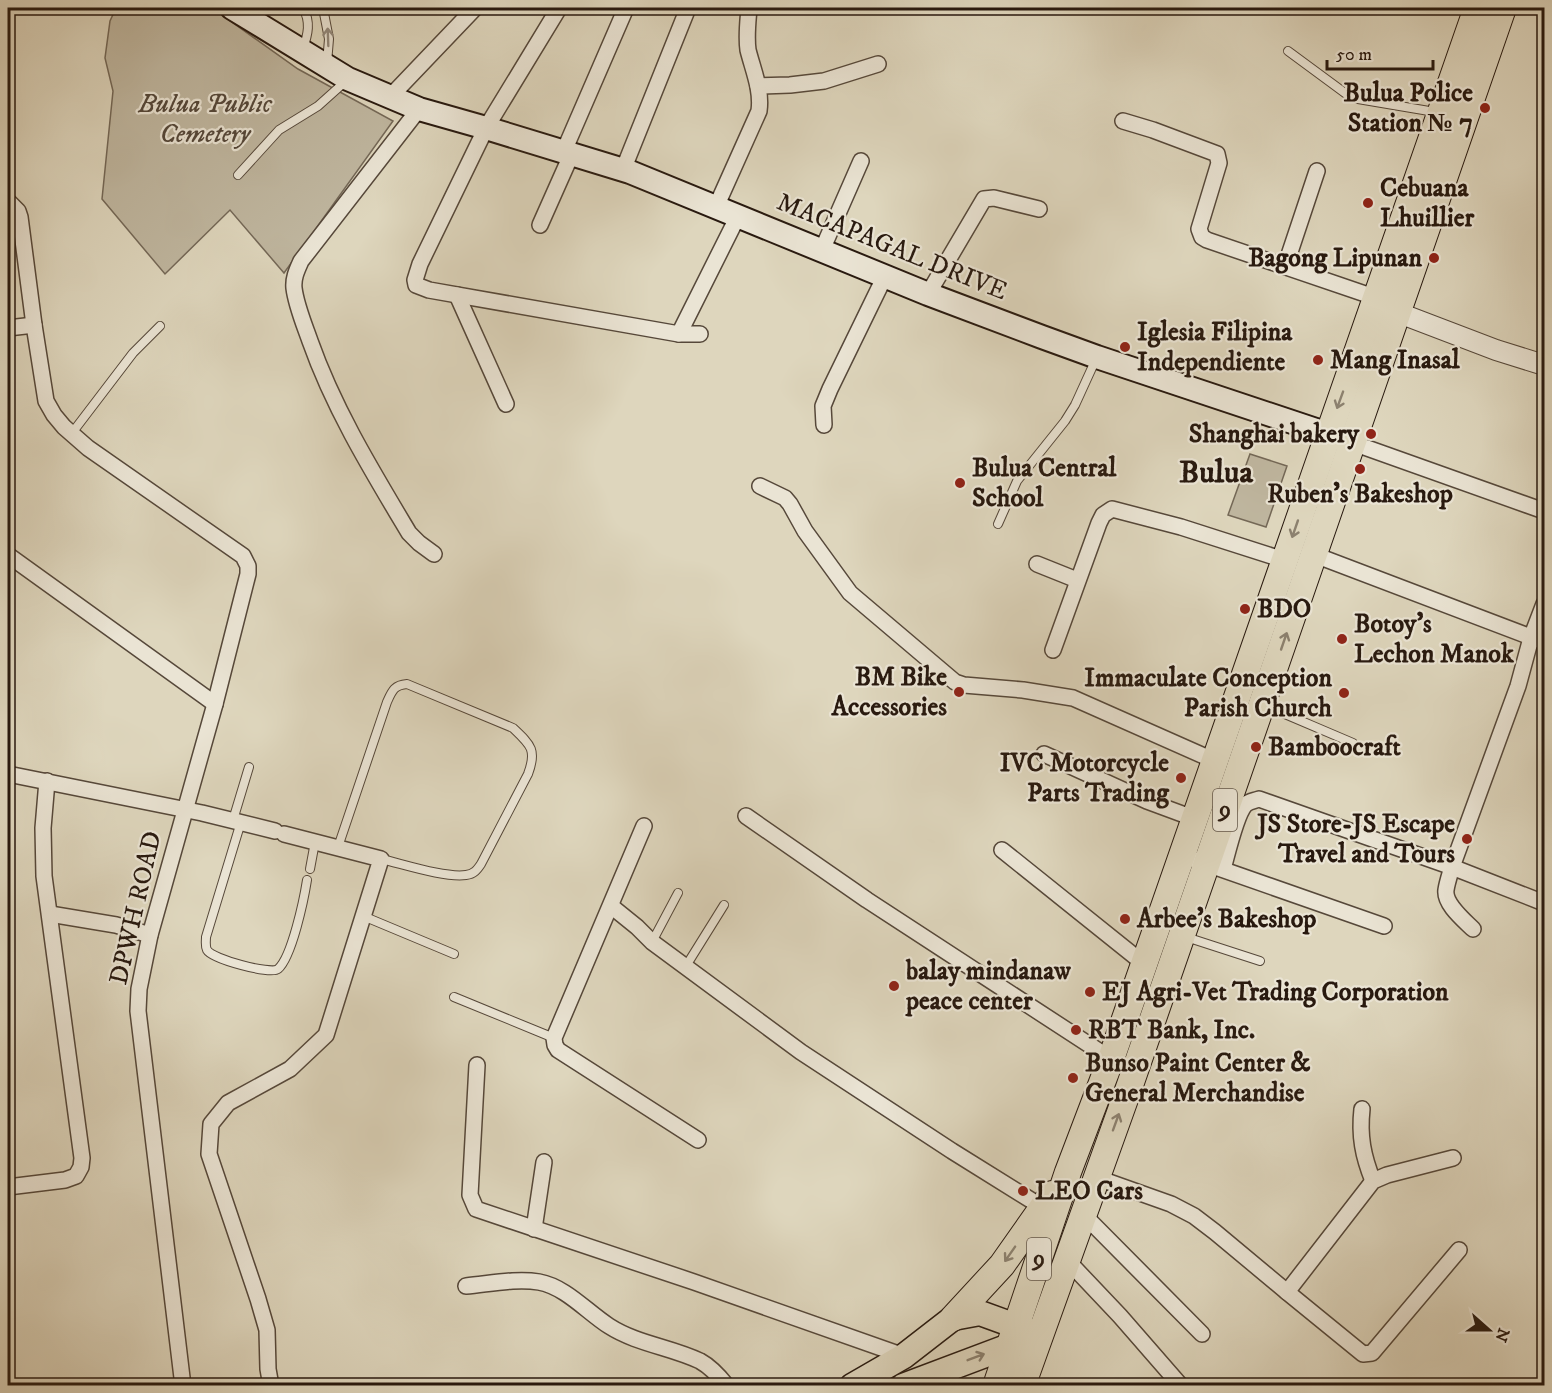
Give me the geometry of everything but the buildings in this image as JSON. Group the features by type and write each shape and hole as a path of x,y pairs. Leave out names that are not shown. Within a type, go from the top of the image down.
{"highway":[{"name":"9","path":"1022,1386 1022,1335 1068,1172 1111,1059 1216,752 1478,8"},
{"name":"9","path":"996,1386 1066,1258 1182,935 1214,866 1245,752 1503,8"},
{"path":"1216,752 1245,752"},
{"path":"953,1318 1002,1265 1068,1172"}],"main road":[{"name":"MACAPAGAL DRIVE","path":"232,8 348,79 419,109 622,170 928,294 1096,357 1353,443"},
{"path":"852,1386 904,1356 953,1318 980,1313 1022,1335"},
{"path":"903,1386 1022,1335"}],"street":[{"path":"390,97 475,8"},
{"path":"559,8 486,128 416,274 416,285 457,295 679,334 700,334"},
{"path":"540,225 626,8"},
{"path":"622,170 688,8"},
{"path":"716,207 759,111 758,86 748,49 750,8"},
{"path":"758,86 824,81 878,64"},
{"path":"419,109 301,261 294,287 302,319 323,378 354,439 409,532 434,554"},
{"path":"1123,121 1217,154 1219,163 1198,229 1202,237 1377,298"},
{"path":"822,250 861,162"},
{"path":"1285,267 1317,171"},
{"path":"928,294 984,199 994,198 1039,209"},
{"path":"8,201 20,217 46,401 54,415 72,433"},
{"path":"679,334 738,216"},
{"path":"824,425 823,406 830,388 885,276"},
{"path":"457,295 506,404"},
{"path":"1399,313 1496,350 1545,365"},
{"path":"8,328 34,326"},
{"name":"DPWH ROAD","path":"72,433 91,450 243,556 248,566 248,574 215,705 150,935 139,989 138,1011 183,1386"},
{"name":"MACAPAGAL DRIVE","path":"1353,443 1545,511"},
{"path":"760,486 785,498 805,531 850,593 956,682 964,685 1023,690 1073,698 1216,752"},
{"path":"1053,650 1099,523 1103,515 1112,508 1181,527 1284,561"},
{"path":"8,555 215,705"},
{"path":"1315,555 1538,640"},
{"path":"1037,564 1077,580"},
{"path":"1473,929 1446,898 1445,892 1518,686 1538,640 1545,604"},
{"path":"1044,754 1147,801 1193,818"},
{"path":"8,774 185,809 381,859 326,1035 290,1069 228,1103 211,1124 209,1154 267,1330 271,1386"},
{"path":"8,1187 65,1180 76,1176 81,1167 82,1158 44,876 47,781"},
{"path":"1214,866 1244,806 1258,799 1452,867 1545,903"},
{"path":"746,816 867,900 1111,1059"},
{"path":"644,826 554,1038 558,1050 698,1140"},
{"path":"1002,850 1143,963"},
{"path":"1181,855 1384,926"},
{"path":"611,906 652,942 801,1052 1042,1207"},
{"path":"50,914 83,918 150,935"},
{"path":"477,1065 470,1195 471,1202 476,1209 485,1214 694,1282 904,1356"},
{"path":"1362,1109 1360,1130 1364,1157 1373,1181"},
{"path":"1287,1292 1373,1181 1387,1175 1453,1158"},
{"path":"534,1229 544,1162"},
{"path":"1095,1177 1171,1204 1194,1216 1363,1353 1372,1353 1460,1250"},
{"path":"1082,1214 1202,1334"},
{"path":"1066,1258 1181,1386"},
{"path":"466,1286 525,1280 542,1282 560,1290 609,1326 627,1336 700,1361 713,1370 727,1386"}],"lane":[{"path":"302,52 309,31 308,18 303,8"},
{"path":"323,8 329,39 326,67"},
{"path":"1288,51 1322,77 1358,99 1441,113"},
{"path":"238,175 279,130 318,106 348,79"},
{"path":"72,433 133,353 160,326"},
{"path":"998,524 1017,481 1075,405 1096,357"},
{"path":"338,848 387,702 392,690 398,684 407,684 513,728 527,741 532,749 532,761 528,774 481,864 474,872 467,875 453,875 381,859"},
{"path":"1262,704 1353,743"},
{"path":"249,767 206,937 206,947 211,955 254,968 272,972 277,970 284,962 295,932 307,880"},
{"path":"310,868 315,842"},
{"path":"652,942 678,894"},
{"path":"686,966 724,904"},
{"path":"363,916 454,954"},
{"path":"1182,935 1260,961"},
{"path":"454,997 554,1038"}],"green space":[{"name":"Bulua Public Cemetery","path":"116,8 212,8 298,69 393,121 284,273 230,210 165,274 102,199 113,91 105,58 110,21"},
{"path":"1250,454 1287,466 1266,527 1228,515"}],"place":[{"name":"Bulua Police Station № 7","path":"1485,108"},
{"name":"Cebuana Lhuillier","path":"1368,203"},
{"name":"Bagong Lipunan","path":"1434,258"},
{"name":"Iglesia Filipina Independiente","path":"1125,347"},
{"name":"Mang Inasal","path":"1318,360"},
{"name":"Shanghai bakery","path":"1371,434"},
{"name":"Ruben's Bakeshop","path":"1360,469"},
{"name":"Bulua Central School","path":"960,483"},
{"name":"BDO","path":"1245,609"},
{"name":"Botoy's Lechon Manok","path":"1342,639"},
{"name":"BM Bike Accessories","path":"959,692"},
{"name":"Immaculate Conception Parish Church","path":"1344,693"},
{"name":"Bamboocraft","path":"1256,747"},
{"name":"IVC Motorcycle Parts Trading","path":"1181,778"},
{"name":"JS Store-JS Escape Travel and Tours","path":"1467,839"},
{"name":"Arbee’s Bakeshop","path":"1125,919"},
{"name":"balay mindanaw peace center","path":"894,986"},
{"name":"EJ Agri-Vet Trading Corporation","path":"1090,992"},
{"name":"RBT Bank, Inc.","path":"1076,1030"},
{"name":"Bunso Paint Center & General Merchandise","path":"1073,1078"},
{"name":"LEO Cars","path":"1023,1191"}],"district":[{"name":"Bulua","path":"1216,473"}]}
